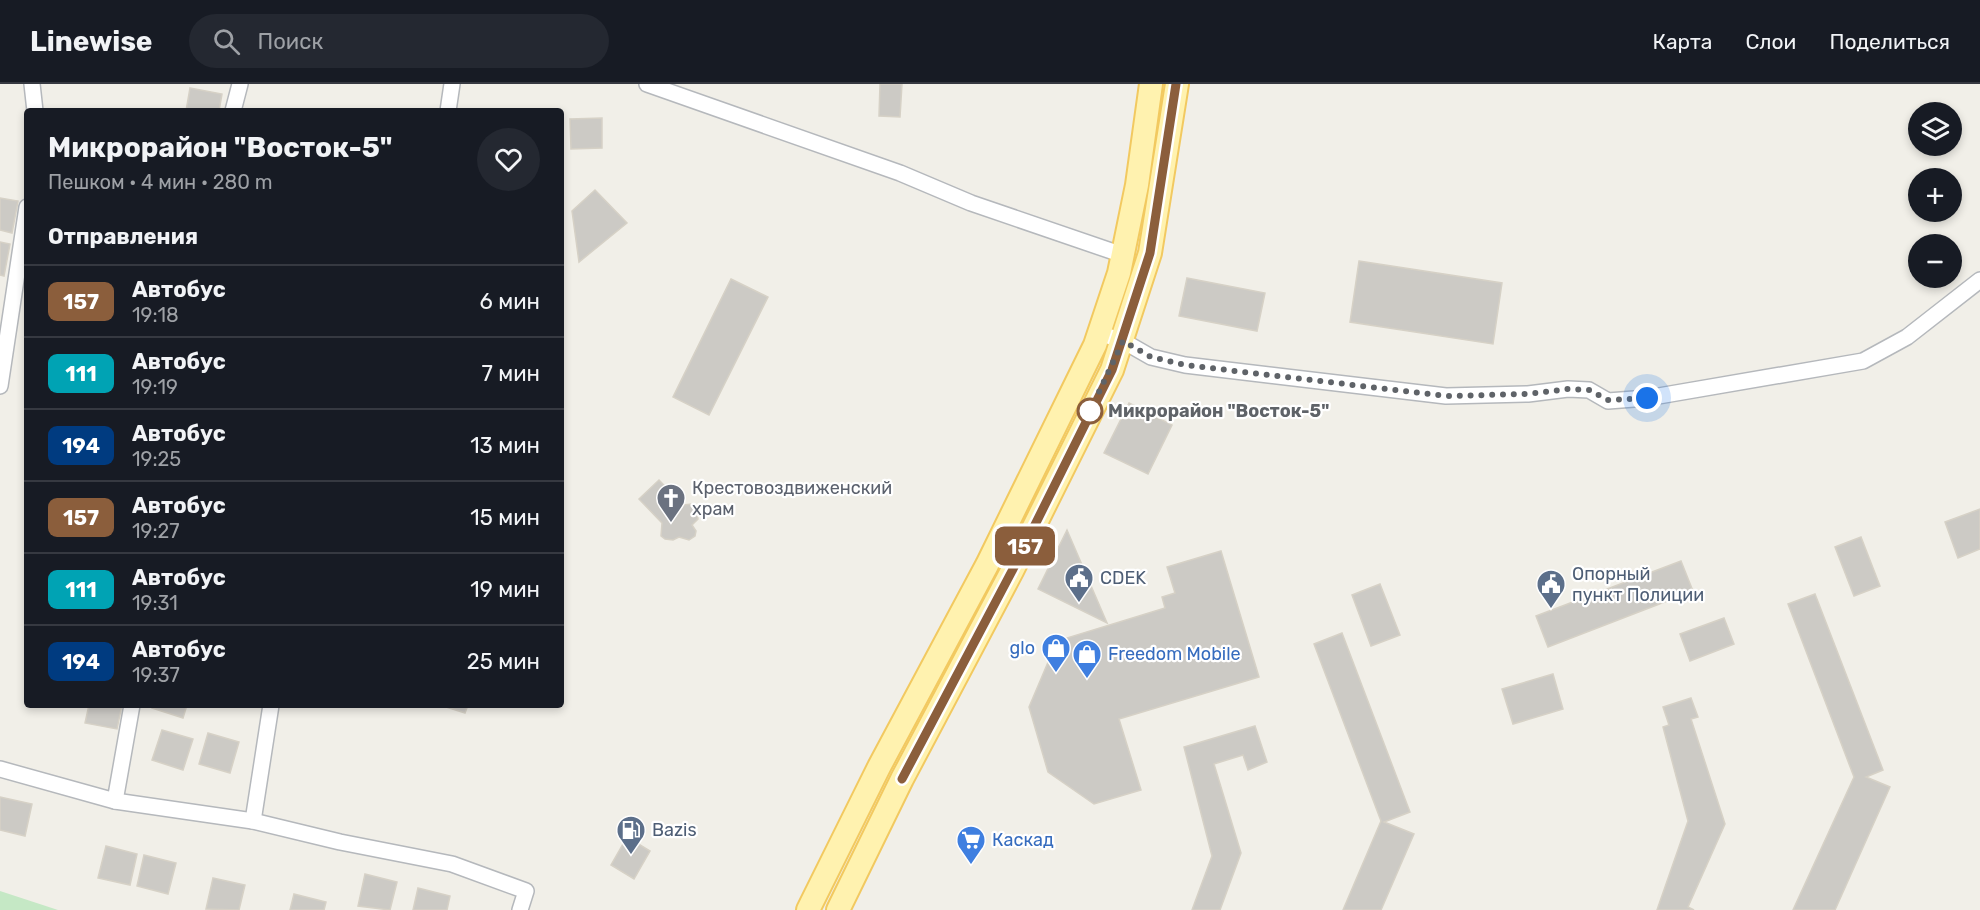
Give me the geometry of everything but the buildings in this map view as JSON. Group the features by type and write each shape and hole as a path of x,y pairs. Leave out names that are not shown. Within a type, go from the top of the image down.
{"main road":[{"path":"808,910 879,767 987,565 1099,333 1123,255 1137,185 1151,84"},
{"path":"838,910 902,779 1012,571 1112,370 1150,253 1176,84"},
{"path":"847,910 855,878"}],"street":[{"path":"32,84 35,108"},
{"path":"234,108 240,84"},
{"path":"448,108 452,84"},
{"path":"647,84 900,173 971,203 1123,255"},
{"path":"0,386 24,227"},
{"path":"1099,333 1123,341 1151,357 1185,365 1446,396 1528,394 1568,389 1589,390 1608,400 1637,399 1863,361 1907,337 1980,280"},
{"path":"115,801 131,708"},
{"path":"253,821 271,708"},
{"path":"0,770 115,801 253,821 340,842 452,864 526,891 520,910"}],"green space":[{"path":"0,891 58,910 0,910"}],"bus line":[{"name":"157","path":"902,779 1012,571 1075,440 1112,370 1150,253 1176,84"}],"place":[{"name":"Микрорайон \"Восток-5\"","path":"1090,411"},
{"name":"Крестовоздвиженский храм","path":"671,524"},
{"name":"CDEK","path":"1079,604"},
{"name":"Опорный пункт Полиции","path":"1551,610"},
{"name":"glo","path":"1056,674"},
{"name":"Freedom Mobile","path":"1087,680"},
{"name":"Bazis","path":"631,856"},
{"name":"Каскад","path":"971,866"}],"route":[{"path":"1090,411 1112,370 1123,341 1151,357 1185,365 1446,396 1528,394 1568,389 1589,390 1608,400 1647,398"}]}
